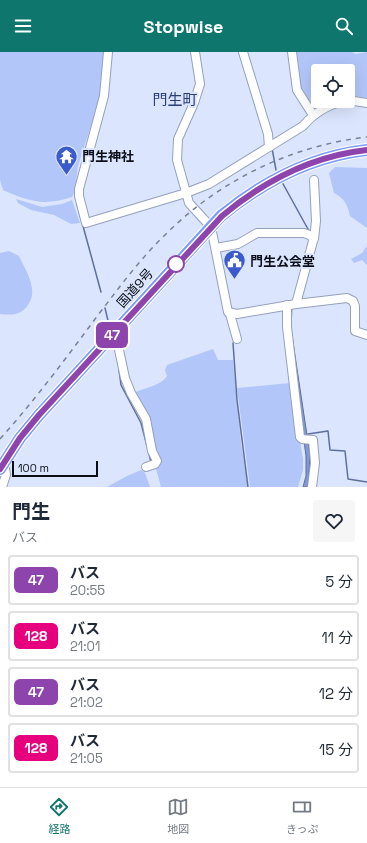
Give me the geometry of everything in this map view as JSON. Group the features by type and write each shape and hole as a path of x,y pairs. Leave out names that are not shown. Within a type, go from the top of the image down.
{"highway":[{"name":"国道9号","path":"2,465 39,415 210,227 238,203 286,173 342,153 367,150"}],"street":[{"path":"108,52 104,96 79,189 79,196 86,223 186,193 215,181 303,126 313,115 325,108"},
{"path":"195,52 200,84 194,103 178,139 178,168 191,206 210,227 216,248 227,309 230,314 237,339"},
{"path":"243,52 271,146"},
{"path":"292,52 297,90 313,115"},
{"path":"355,101 367,103"},
{"path":"312,487 315,463 312,440 300,437 287,327 292,305 314,239 316,221 314,180"},
{"path":"216,248 238,244 257,233 304,233 312,236 314,239"},
{"path":"230,314 347,298 353,301 355,306 355,330 367,335"},
{"path":"115,331 127,384 146,419 152,451 156,461 150,466"},
{"path":"2,465 6,475 2,487"}],"shaded area":[{"path":"0,52 106,52 99,101 78,166 75,191 72,197 45,202 29,200 3,190 0,180"},
{"path":"293,52 352,52 356,54 367,52 367,98 355,96 355,64 311,64 310,105 301,90 297,74 299,66"},
{"path":"335,167 367,168 367,228 350,216 345,202 334,193 329,173"},
{"path":"16,199 42,207 62,204 72,200 80,223 71,224 54,215 31,210 18,203"},
{"path":"367,246 367,265 362,260 354,263 351,259 362,253"},
{"path":"9,251 19,256 28,274 32,287 32,293 28,305 19,313 0,314 0,253"},
{"path":"292,306 291,329 310,455 308,487 303,487 306,476 306,456 289,330 289,307"},
{"path":"213,349 218,360 233,360 241,443 248,487 161,487 135,392 153,386 165,379 167,376 165,370 167,365"},
{"path":"290,383 303,459 303,470 298,487 250,487 237,388"},
{"path":"141,470 145,473 150,487 107,487 127,476"}],"waterway":[{"path":"272,148 276,170"},
{"path":"282,182 309,231"},
{"path":"77,204 101,292"},
{"path":"105,308 110,329"},
{"path":"233,343 237,400 248,487"},
{"path":"119,370 121,385 141,423 147,446"},
{"path":"308,434 328,431 330,450 345,451 348,479 367,482"},
{"path":"149,454 151,462"}],"railway":[{"path":"0,439 26,409 138,264 185,216 232,183 257,169 310,149 367,137"}],"bus line":[{"name":"47","path":"0,469 20,438 39,415 162,279 222,216 253,193 286,173 342,153 367,150"}],"place":[{"name":"門生神社","path":"67,176"},
{"name":"門生公会堂","path":"234,280"}],"district":[{"name":"門生町","path":"175,99"}]}
